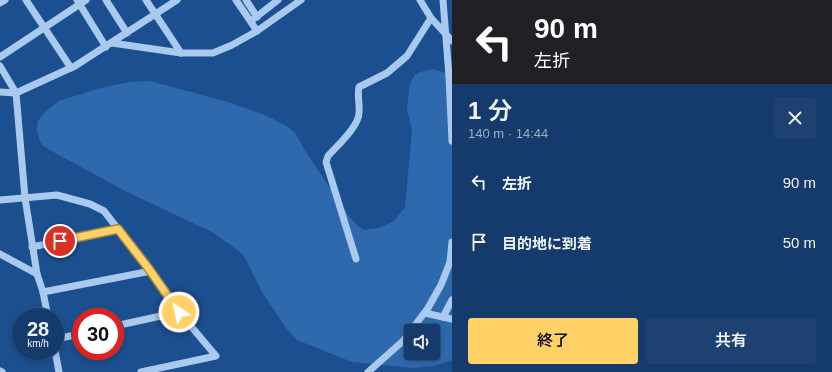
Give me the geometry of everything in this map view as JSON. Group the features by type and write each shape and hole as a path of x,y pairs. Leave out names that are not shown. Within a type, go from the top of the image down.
{"street":[{"path":"0,3 5,0"},
{"path":"26,0 71,68"},
{"path":"106,0 127,33"},
{"path":"146,0 180,54"},
{"path":"0,92 16,93 71,68 109,45 176,0"},
{"path":"236,0 254,19"},
{"path":"246,0 257,31"},
{"path":"109,45 180,54 212,53 232,45 257,31 301,0"},
{"path":"420,0 431,18 452,42"},
{"path":"443,0 452,141"},
{"path":"0,57 81,1 109,45"},
{"path":"254,19 274,1"},
{"path":"356,259 326,162 328,156 356,125 359,114 359,87 387,73 407,56 431,18"},
{"path":"0,66 16,93 25,198 37,274 46,308"},
{"path":"0,200 57,195 90,204 104,211 151,271 179,312 216,356 141,372"},
{"path":"32,247 118,229"},
{"path":"368,372 403,341 425,313 441,285 450,262 452,242"},
{"path":"0,254 37,274"},
{"path":"43,292 151,271"},
{"path":"443,317 452,300"},
{"path":"124,324 179,312"},
{"path":"425,313 452,319"},
{"path":"57,360 59,372"}],"shaded area":[{"path":"433,69 452,75 452,360 434,366 414,368 352,362 297,340 286,328 262,292 244,256 236,249 214,233 127,192 43,146 39,139 37,129 38,121 43,114 59,101 100,88 130,82 150,81 228,102 265,115 287,126 295,133 348,215 357,225 364,230 379,228 394,221 405,207 412,130 407,110 409,89 411,81 415,75 420,72"}],"route":[{"path":"60,241 118,229 149,269 179,312"}]}
